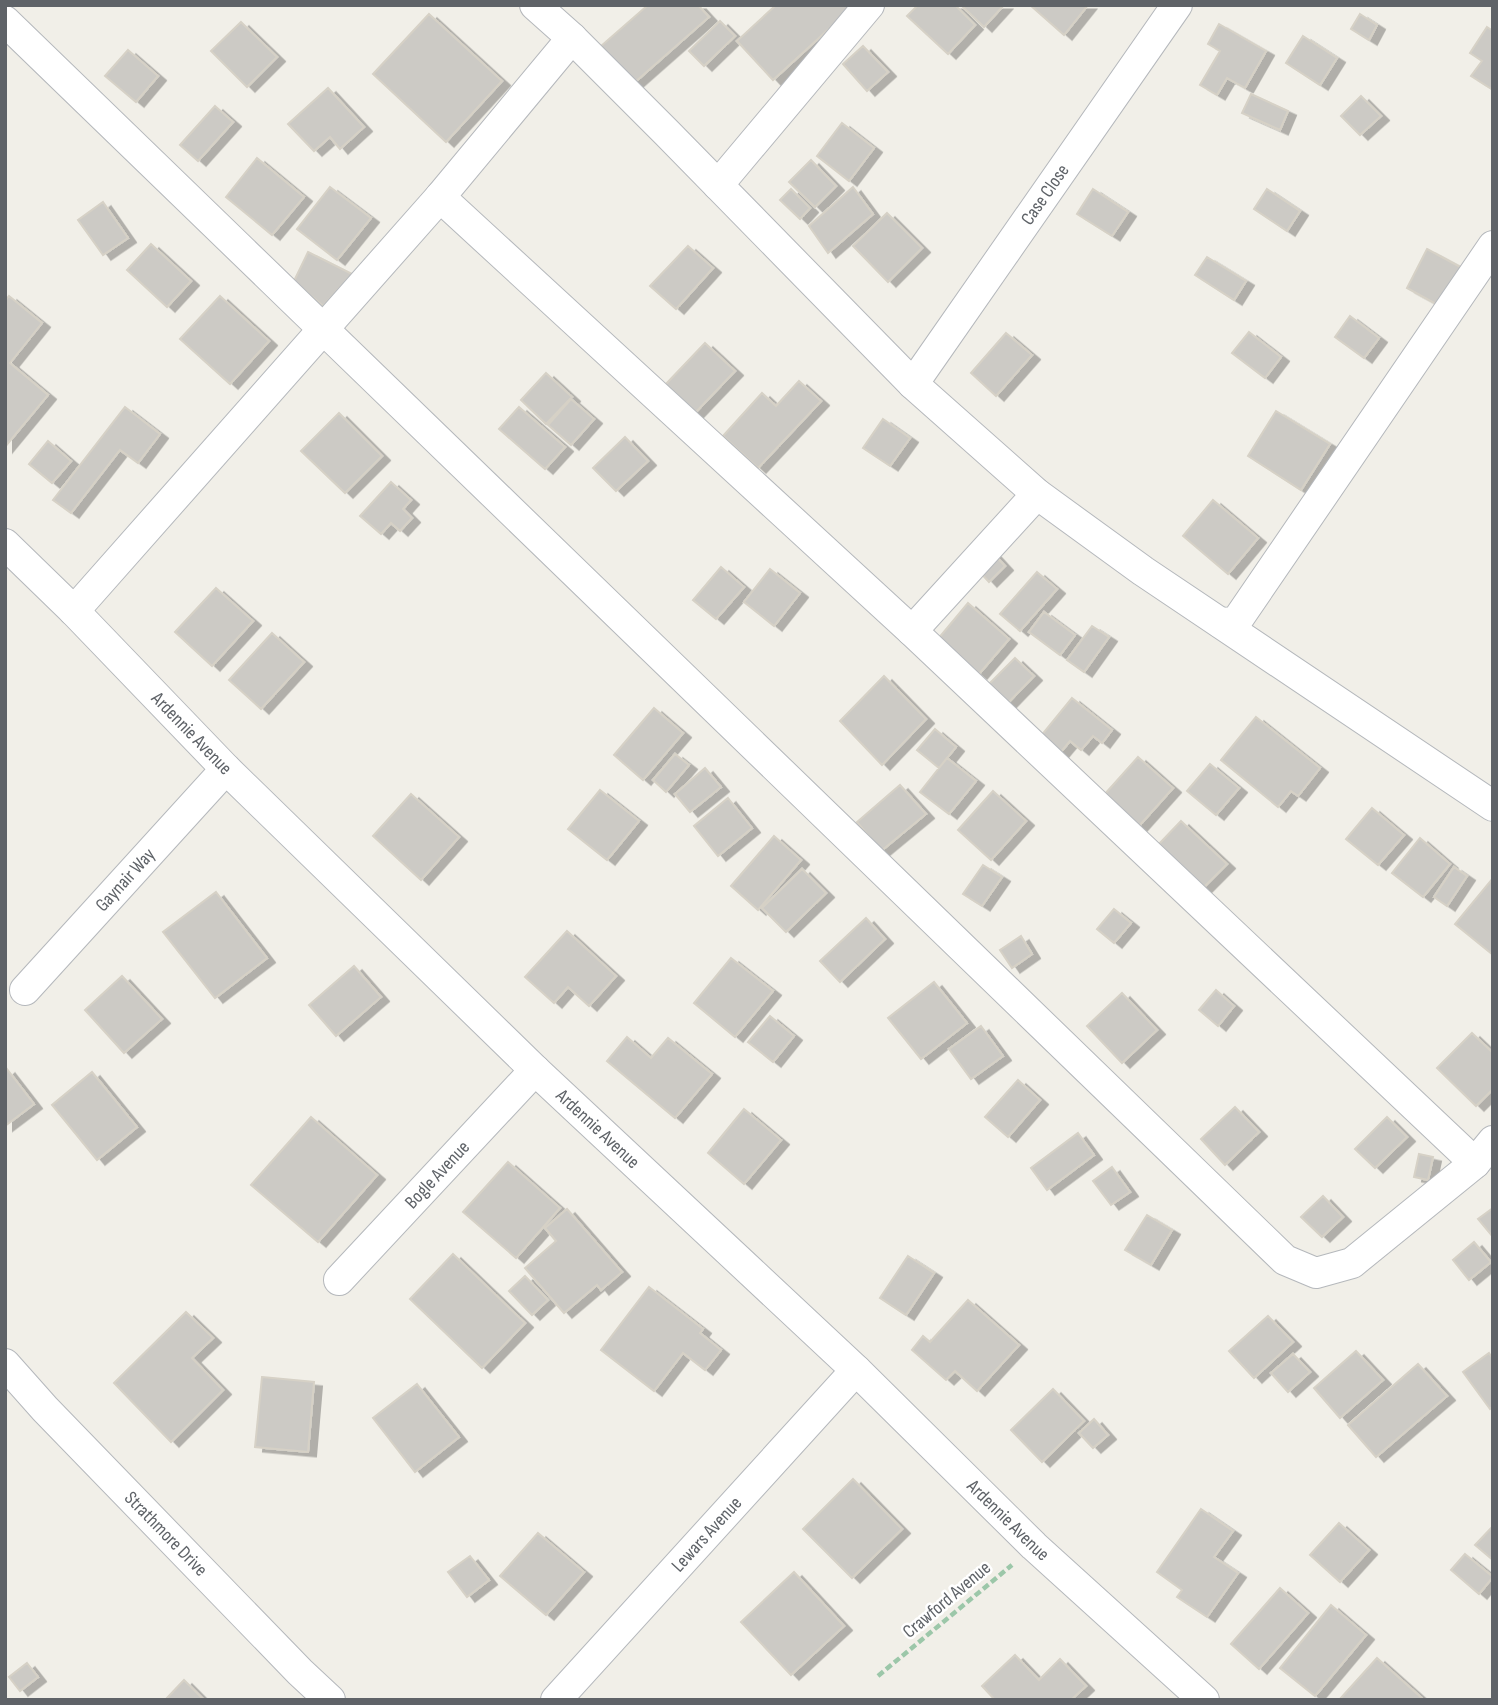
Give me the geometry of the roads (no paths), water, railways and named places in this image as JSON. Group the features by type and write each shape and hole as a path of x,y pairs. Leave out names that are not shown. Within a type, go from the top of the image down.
{"street":[{"path":"719,185 869,5"},
{"name":"Case Close","path":"913,384 1177,5"},
{"path":"74,611 440,197 558,17 913,384 1037,494 1143,571 1493,806"},
{"path":"5,21 1285,1260 1315,1273 1352,1263 1484,1152 440,197"},
{"path":"1221,623 1236,622 1493,246"},
{"path":"912,631 1037,494"},
{"name":"Ardennie Avenue","path":"5,544 74,611 226,769 535,1070 856,1370 1034,1546 1204,1700"},
{"name":"Gaynair Way","path":"26,990 226,769"},
{"name":"Bogle Avenue","path":"339,1280 535,1070"},
{"name":"Strathmore Drive","path":"5,1364 45,1409 281,1653 330,1700"},
{"name":"Lewars Avenue","path":"556,1700 856,1370"}]}
